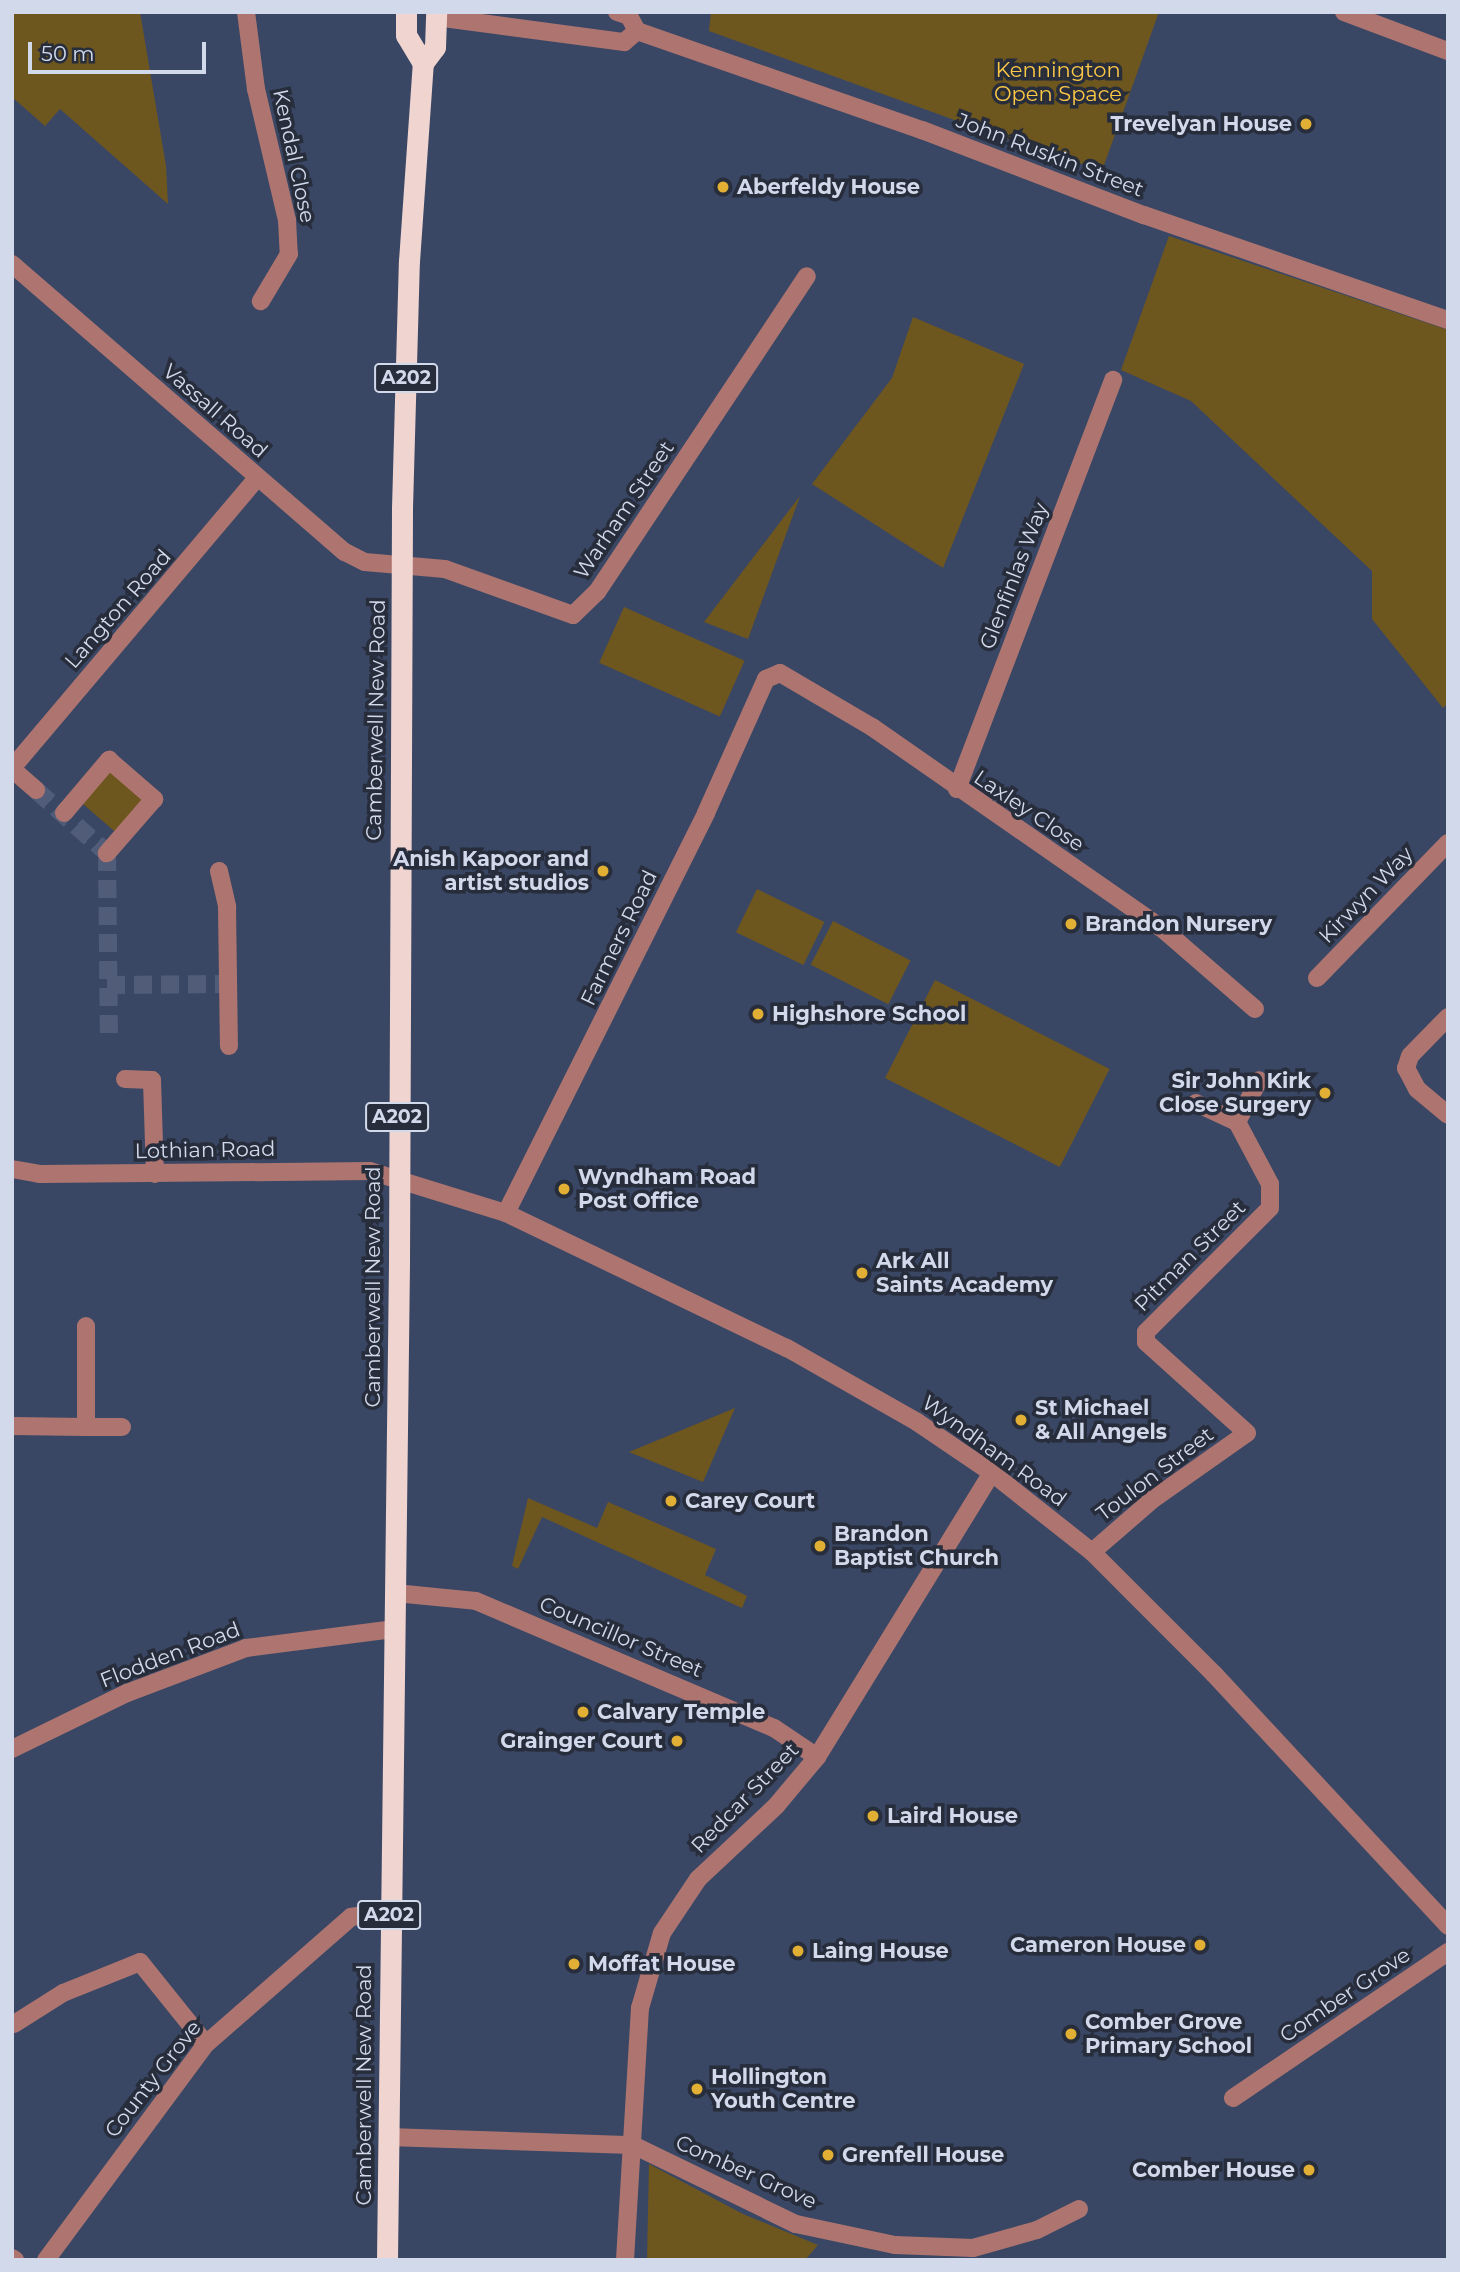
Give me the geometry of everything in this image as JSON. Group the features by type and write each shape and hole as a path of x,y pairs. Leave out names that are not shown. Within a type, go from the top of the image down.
{"highway":[{"path":"405,12 406,36 423,63"},
{"name":"Camberwell New Road","path":"387,2260 395,1629 402,564 409,261 423,63 435,47 436,15"}],"street":[{"name":"Kendal Close","path":"246,12 256,89 287,220 289,254 261,301"},
{"name":"John Ruskin Street","path":"617,12 629,16 637,31 682,43 1143,215 1448,320"},
{"path":"1344,12 1448,51"},
{"path":"436,15 624,42 637,31"},
{"name":"Vassall Road","path":"12,264 345,552 365,562 402,564"},
{"name":"Warham Street","path":"402,564 445,569 558,611 579,611 627,549 807,276"},
{"name":"Glenfinlas Way","path":"957,789 1113,380"},
{"name":"Langton Road","path":"12,768 257,478"},
{"name":"Laxley Close","path":"766,678 780,673 872,727 957,789 1165,931 1255,1009"},
{"name":"Farmers Road","path":"506,1213 706,813 766,678"},
{"path":"64,813 109,760 154,799 107,853"},
{"path":"12,768 36,790"},
{"name":"Kirwyn Way","path":"1317,978 1448,843"},
{"path":"219,871 227,907 229,1046"},
{"path":"1448,1017 1410,1056 1406,1068 1417,1089 1448,1115"},
{"path":"125,1079 152,1080 155,1174"},
{"path":"1196,1103 1237,1122 1259,1080"},
{"name":"Pitman Street","path":"1237,1122 1270,1184 1270,1208 1146,1332 1146,1342 1247,1433"},
{"name":"Lothian Road","path":"12,1169 40,1174 370,1171 398,1178"},
{"name":"Wyndham Road","path":"398,1178 506,1213 787,1348 917,1422 992,1473 1092,1552 1214,1674 1448,1926"},
{"path":"86,1326 86,1427"},
{"path":"12,1426 122,1427"},
{"name":"Toulon Street","path":"1092,1552 1152,1500 1247,1433"},
{"name":"Redcar Street","path":"625,2260 640,2008 662,1933 698,1879 775,1806 817,1757 992,1473"},
{"name":"Councillor Street","path":"395,1593 476,1601 774,1728 817,1757"},
{"name":"Flodden Road","path":"12,1749 127,1693 246,1648 395,1629"},
{"name":"County Grove","path":"46,2260 206,2044 351,1917 390,1911"},
{"name":"Comber Grove","path":"1233,2098 1448,1952"},
{"path":"14,2024 62,1993 139,1962 206,2044"},
{"name":"Comber Grove","path":"388,2137 633,2145 796,2224 895,2245 977,2254 1037,2230 1079,2209"}],"green space":[{"path":"12,12 140,12 166,166 168,204 60,109 45,126 12,97"},
{"name":"Kennington Open Space","path":"711,12 1159,12 1103,168 1068,161 709,31"},
{"path":"1169,236 1448,330 1448,703 1443,708 1372,619 1372,571 1191,401 1121,370"},
{"path":"913,317 1024,364 943,568 812,484 892,378"},
{"path":"800,496 748,639 704,622"},
{"path":"624,607 745,661 720,716 599,663"},
{"path":"111,770 144,799 115,832 82,803"},
{"path":"757,889 824,922 803,965 736,932"},
{"path":"833,921 911,960 888,1004 811,965"},
{"path":"935,980 1110,1069 1060,1167 885,1078"},
{"path":"735,1408 703,1482 629,1452"},
{"path":"528,1498 597,1528 608,1502 716,1549 705,1575 747,1596 742,1608 542,1517 518,1569 512,1566"},
{"path":"649,2164 743,2214 818,2245 805,2260 647,2260"}],"tunnel":[{"path":"36,790 107,853 109,1039"},
{"path":"107,985 229,984"}],"place":[{"name":"Trevelyan House","path":"1306,124"},
{"name":"Aberfeldy House","path":"723,187"},
{"name":"Anish Kapoor and artist studios","path":"603,871"},
{"name":"Brandon Nursery","path":"1071,924"},
{"name":"Highshore School","path":"758,1014"},
{"name":"Sir John Kirk Close Surgery","path":"1325,1093"},
{"name":"Wyndham Road Post Office","path":"564,1189"},
{"name":"Ark All Saints Academy","path":"862,1273"},
{"name":"St Michael & All Angels","path":"1021,1420"},
{"name":"Carey Court","path":"671,1501"},
{"name":"Brandon Baptist Church","path":"820,1546"},
{"name":"Calvary Temple","path":"583,1712"},
{"name":"Grainger Court","path":"677,1741"},
{"name":"Laird House","path":"873,1816"},
{"name":"Cameron House","path":"1200,1945"},
{"name":"Laing House","path":"798,1951"},
{"name":"Moffat House","path":"574,1964"},
{"name":"Comber Grove Primary School","path":"1071,2034"},
{"name":"Hollington Youth Centre","path":"697,2089"},
{"name":"Grenfell House","path":"828,2155"},
{"name":"Comber House","path":"1309,2170"}]}
